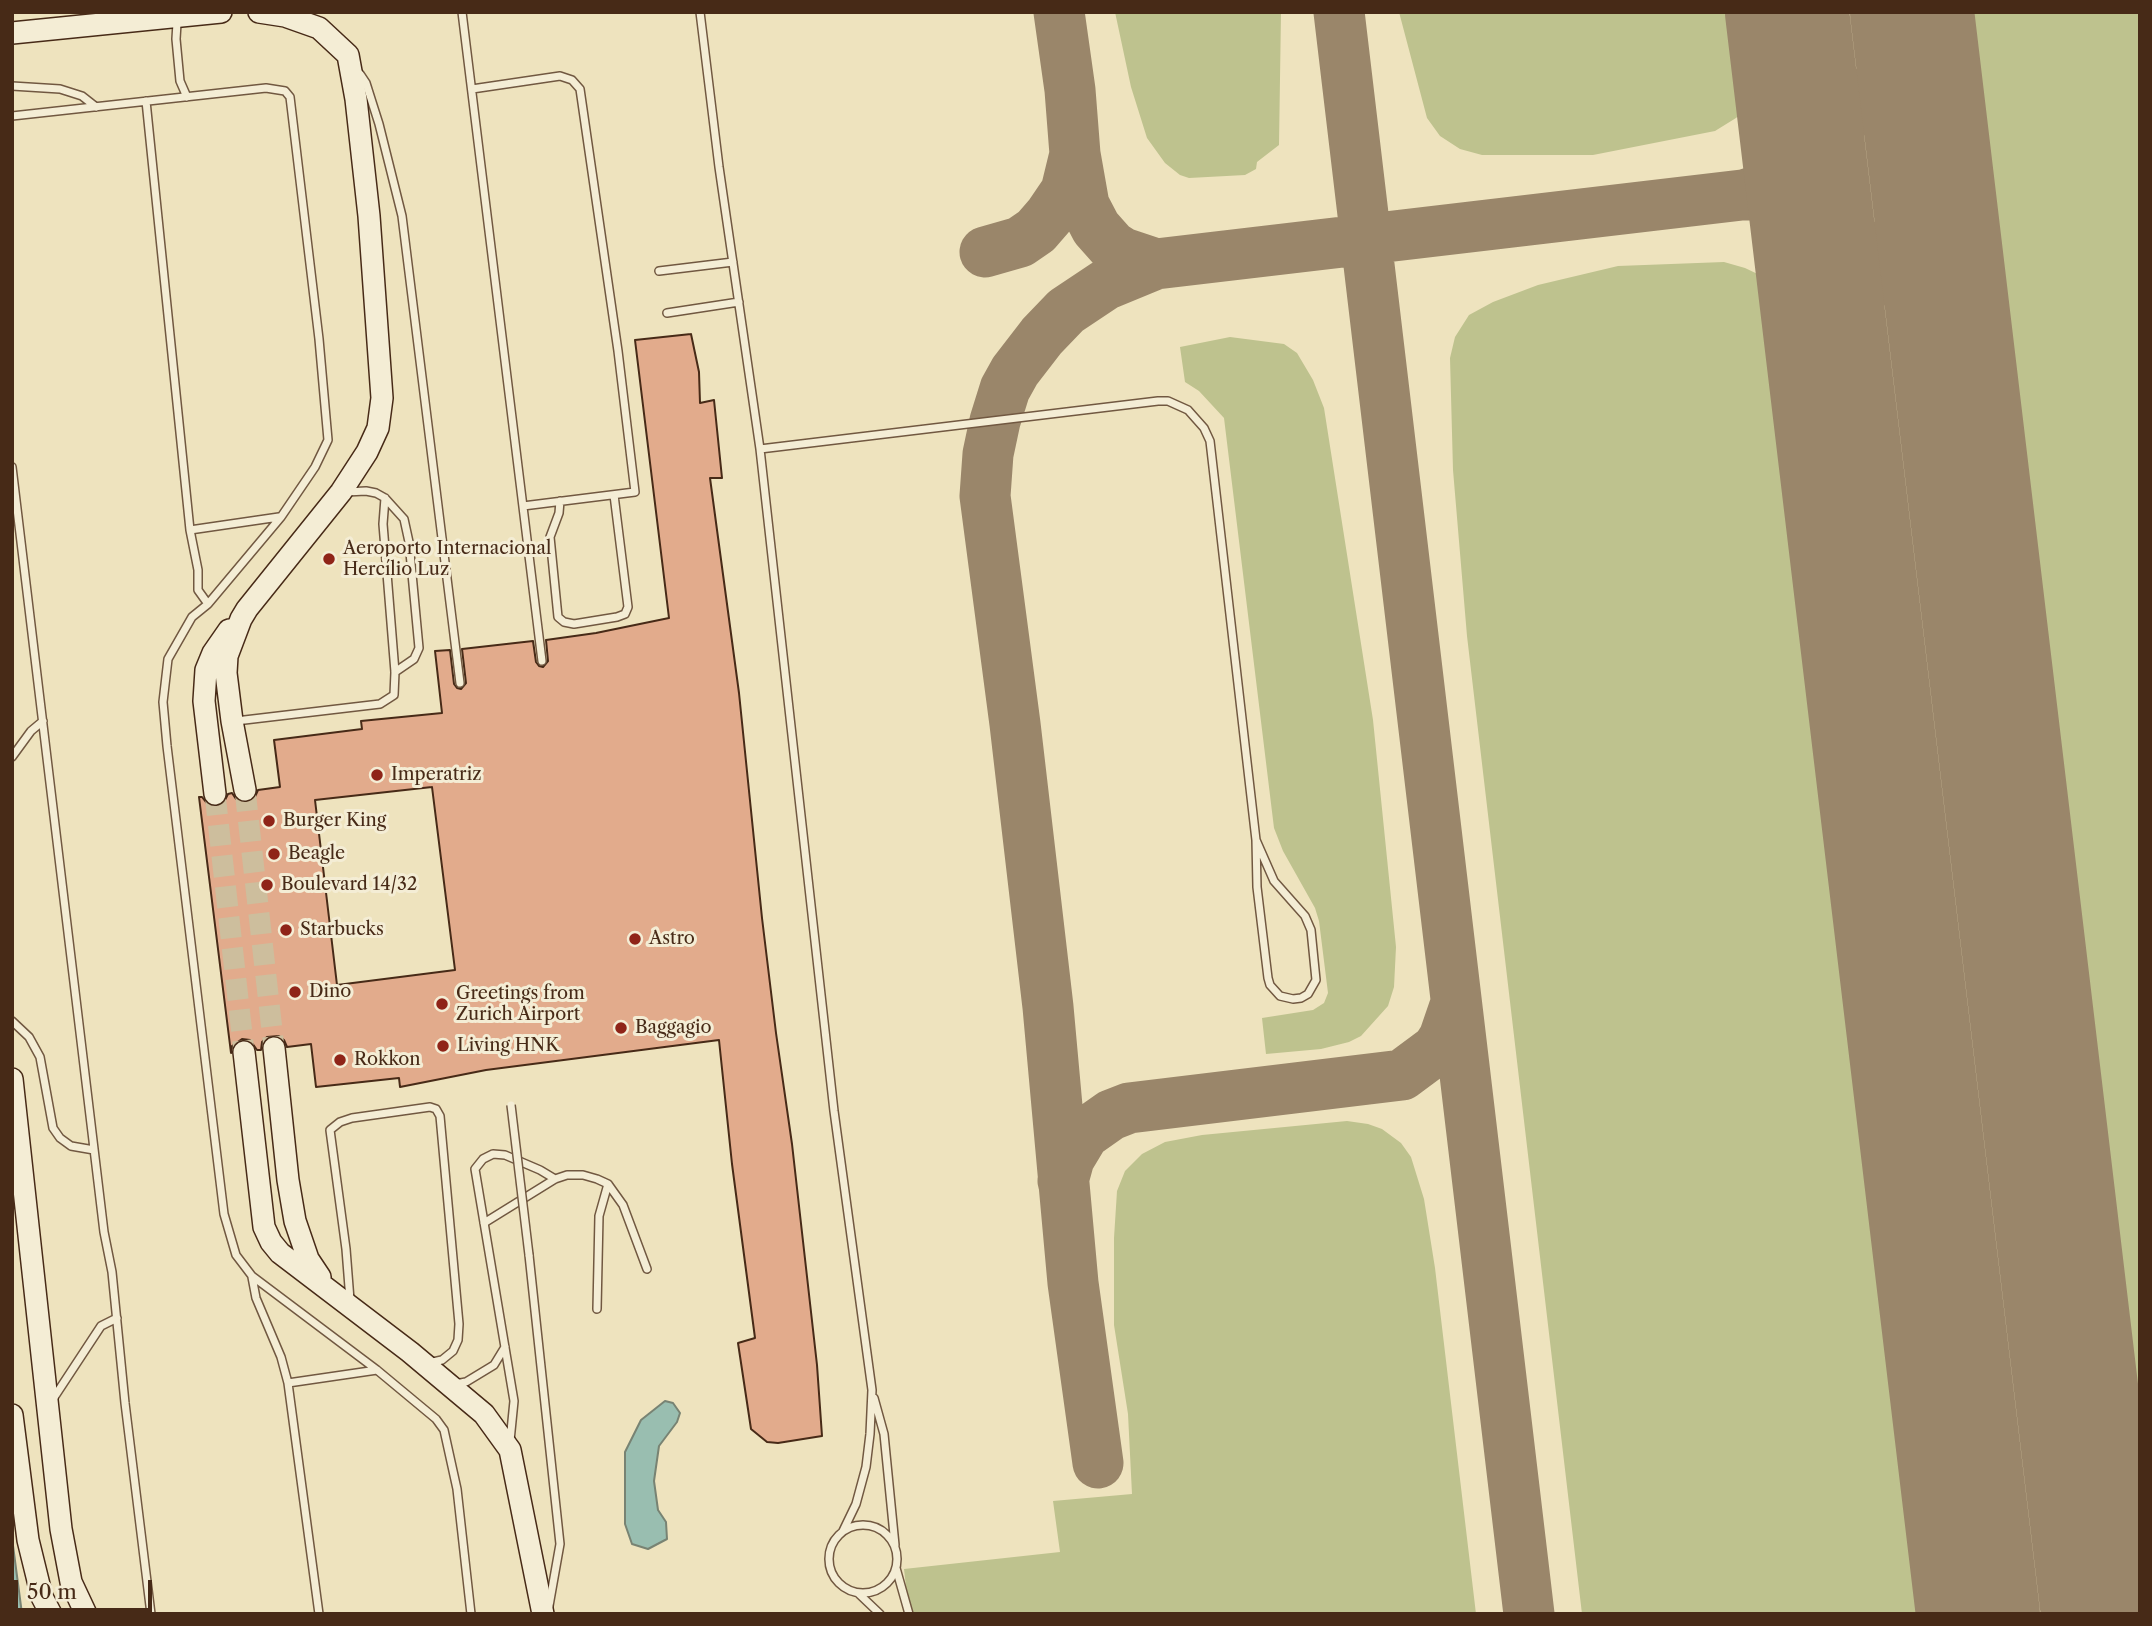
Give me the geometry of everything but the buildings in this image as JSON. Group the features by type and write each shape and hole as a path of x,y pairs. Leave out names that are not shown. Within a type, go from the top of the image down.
{"main road":[{"path":"12,33 221,12"},
{"path":"215,794 204,701 206,670 212,653 341,492 367,452 378,428 382,398 369,216 356,99 348,55 319,28 285,16 259,12"},
{"path":"241,619 227,656 226,673 245,790"},
{"path":"274,1048 295,1221 308,1259 327,1287"},
{"path":"244,1052 264,1227 271,1242 280,1253 450,1384 484,1414 510,1450 545,1614"},
{"path":"12,1079 64,1543 71,1582 86,1614"},
{"path":"12,1415 28,1540 42,1597 51,1614"}],"lane":[{"path":"462,12 542,661"},
{"path":"699,15 760,449 834,1111 872,1390 884,1434 896,1568 909,1614"},
{"path":"184,16 177,23 176,39 180,81 187,97"},
{"path":"348,55 366,83 402,216 460,682"},
{"path":"472,89 560,76 572,80 580,89 618,351 635,492 523,506"},
{"path":"12,86 60,89 82,96 96,107"},
{"path":"12,116 267,88 285,90 289,97 328,440 324,451 281,517 208,604 192,617 168,659 163,702 224,1213 236,1255 252,1276 377,1370 436,1419 444,1430 457,1489 471,1614"},
{"path":"146,101 190,530 198,570 198,590 208,604"},
{"path":"659,271 733,262"},
{"path":"667,313 739,302"},
{"path":"760,449 1158,401 1168,401 1188,410 1204,428 1210,441 1256,840 1257,887 1270,985 1286,999 1301,998 1308,994 1317,980 1311,930 1305,916 1274,881 1256,840"},
{"path":"12,467 151,1614"},
{"path":"341,492 366,491 384,498 404,519 419,648 414,659 395,672"},
{"path":"560,501 559,513 550,537 558,617 564,622 574,624 617,618 625,614 628,607 614,495"},
{"path":"232,721 380,704 394,695 395,672 385,572 384,498"},
{"path":"190,530 281,517"},
{"path":"12,757 43,721"},
{"path":"12,1021 29,1037 40,1056 53,1128 60,1138 71,1146 94,1150"},
{"path":"511,1105 559,1544 545,1614"},
{"path":"350,1308 346,1249 330,1130 340,1122 352,1118 430,1107 440,1116 459,1324 458,1340 453,1351 442,1360 424,1364"},
{"path":"510,1450 514,1401 475,1169 483,1159 493,1154 505,1155 555,1179"},
{"path":"484,1223 555,1179 567,1175 583,1175 608,1184 623,1205 647,1269"},
{"path":"597,1309 599,1216 608,1184"},
{"path":"252,1276 256,1298 281,1357 288,1383 320,1614"},
{"path":"48,1408 101,1326 117,1318"},
{"path":"450,1384 466,1382 480,1375 494,1365 506,1346"},
{"path":"288,1383 377,1370"},
{"path":"872,1390 866,1467 856,1504 843,1531 831,1547 830,1567 839,1583 857,1592 880,1614"},
{"path":"843,1531 869,1525 886,1533 896,1549"},
{"path":"857,1592 867,1593 885,1585 896,1568"}],"green space":[{"path":"1115,12 1281,12 1279,145 1257,162 1256,169 1245,175 1189,178 1180,175 1165,163 1147,138 1131,87"},
{"path":"1399,12 1765,12 1770,44 1761,89 1750,105 1736,118 1715,131 1593,155 1482,155 1460,149 1440,136 1427,118"},
{"path":"1932,12 2140,12 2140,1614 2124,1614"},
{"path":"1724,262 1766,278 1794,311 1801,327 1954,1614 1582,1614 1467,636 1453,470 1450,358 1455,337 1469,315 1493,302 1538,285 1618,266"},
{"path":"1230,337 1284,344 1297,353 1313,380 1324,408 1373,720 1396,947 1394,987 1388,1006 1361,1036 1321,1049 1266,1054 1262,1018 1313,1010 1324,1003 1328,993 1315,908 1283,851 1274,828 1224,418 1199,391 1185,382 1180,347"},
{"path":"1347,1121 1382,1129 1401,1143 1411,1157 1424,1199 1435,1268 1476,1614 913,1614 907,1595 904,1569 1060,1552 1053,1501 1132,1494 1128,1414 1114,1325 1117,1191 1125,1171 1142,1154 1165,1142 1202,1135"}],"shaded area":[{"path":"665,1401 673,1403 680,1413 677,1422 659,1446 654,1481 658,1510 666,1522 667,1539 648,1549 632,1544 625,1524 625,1452 641,1420"},
{"path":"12,1538 22,1614 12,1614"}],"taxiway":[{"path":"1059,12 1070,90 1075,154 1084,205 1096,228 1112,246 1123,253 1156,264"},
{"path":"1339,12 1529,1614"},
{"path":"1744,195 1784,182 1806,169 1865,93"},
{"path":"985,252 1020,242 1036,231 1066,191 1075,154"},
{"path":"1098,1463 1073,1283 1048,1007 985,496 988,454 995,421 1005,389 1015,371 1066,311 1105,285 1156,264 1742,195 1775,195 1813,206 1838,223 1861,244 1886,280"},
{"path":"1063,1181 1069,1159 1084,1134 1111,1115 1129,1108 1402,1075 1437,1049 1444,1038 1456,1003"}],"runway":[{"path":"1787,12 1978,1614"},
{"path":"1912,12 2103,1614"}],"tunnel":[{"path":"245,790 274,1048"},
{"path":"215,794 244,1052"}],"place":[{"name":"Aeroporto Internacional Hercílio Luz","path":"329,559"},
{"name":"Imperatriz","path":"377,775"},
{"name":"Burger King","path":"269,821"},
{"name":"Beagle","path":"274,854"},
{"name":"Boulevard 14/32","path":"267,885"},
{"name":"Starbucks","path":"286,930"},
{"name":"Astro","path":"635,939"},
{"name":"Dino","path":"295,992"},
{"name":"Greetings from Zurich Airport","path":"442,1004"},
{"name":"Baggagio","path":"621,1028"},
{"name":"Living HNK","path":"443,1046"},
{"name":"Rokkon","path":"340,1060"}]}
